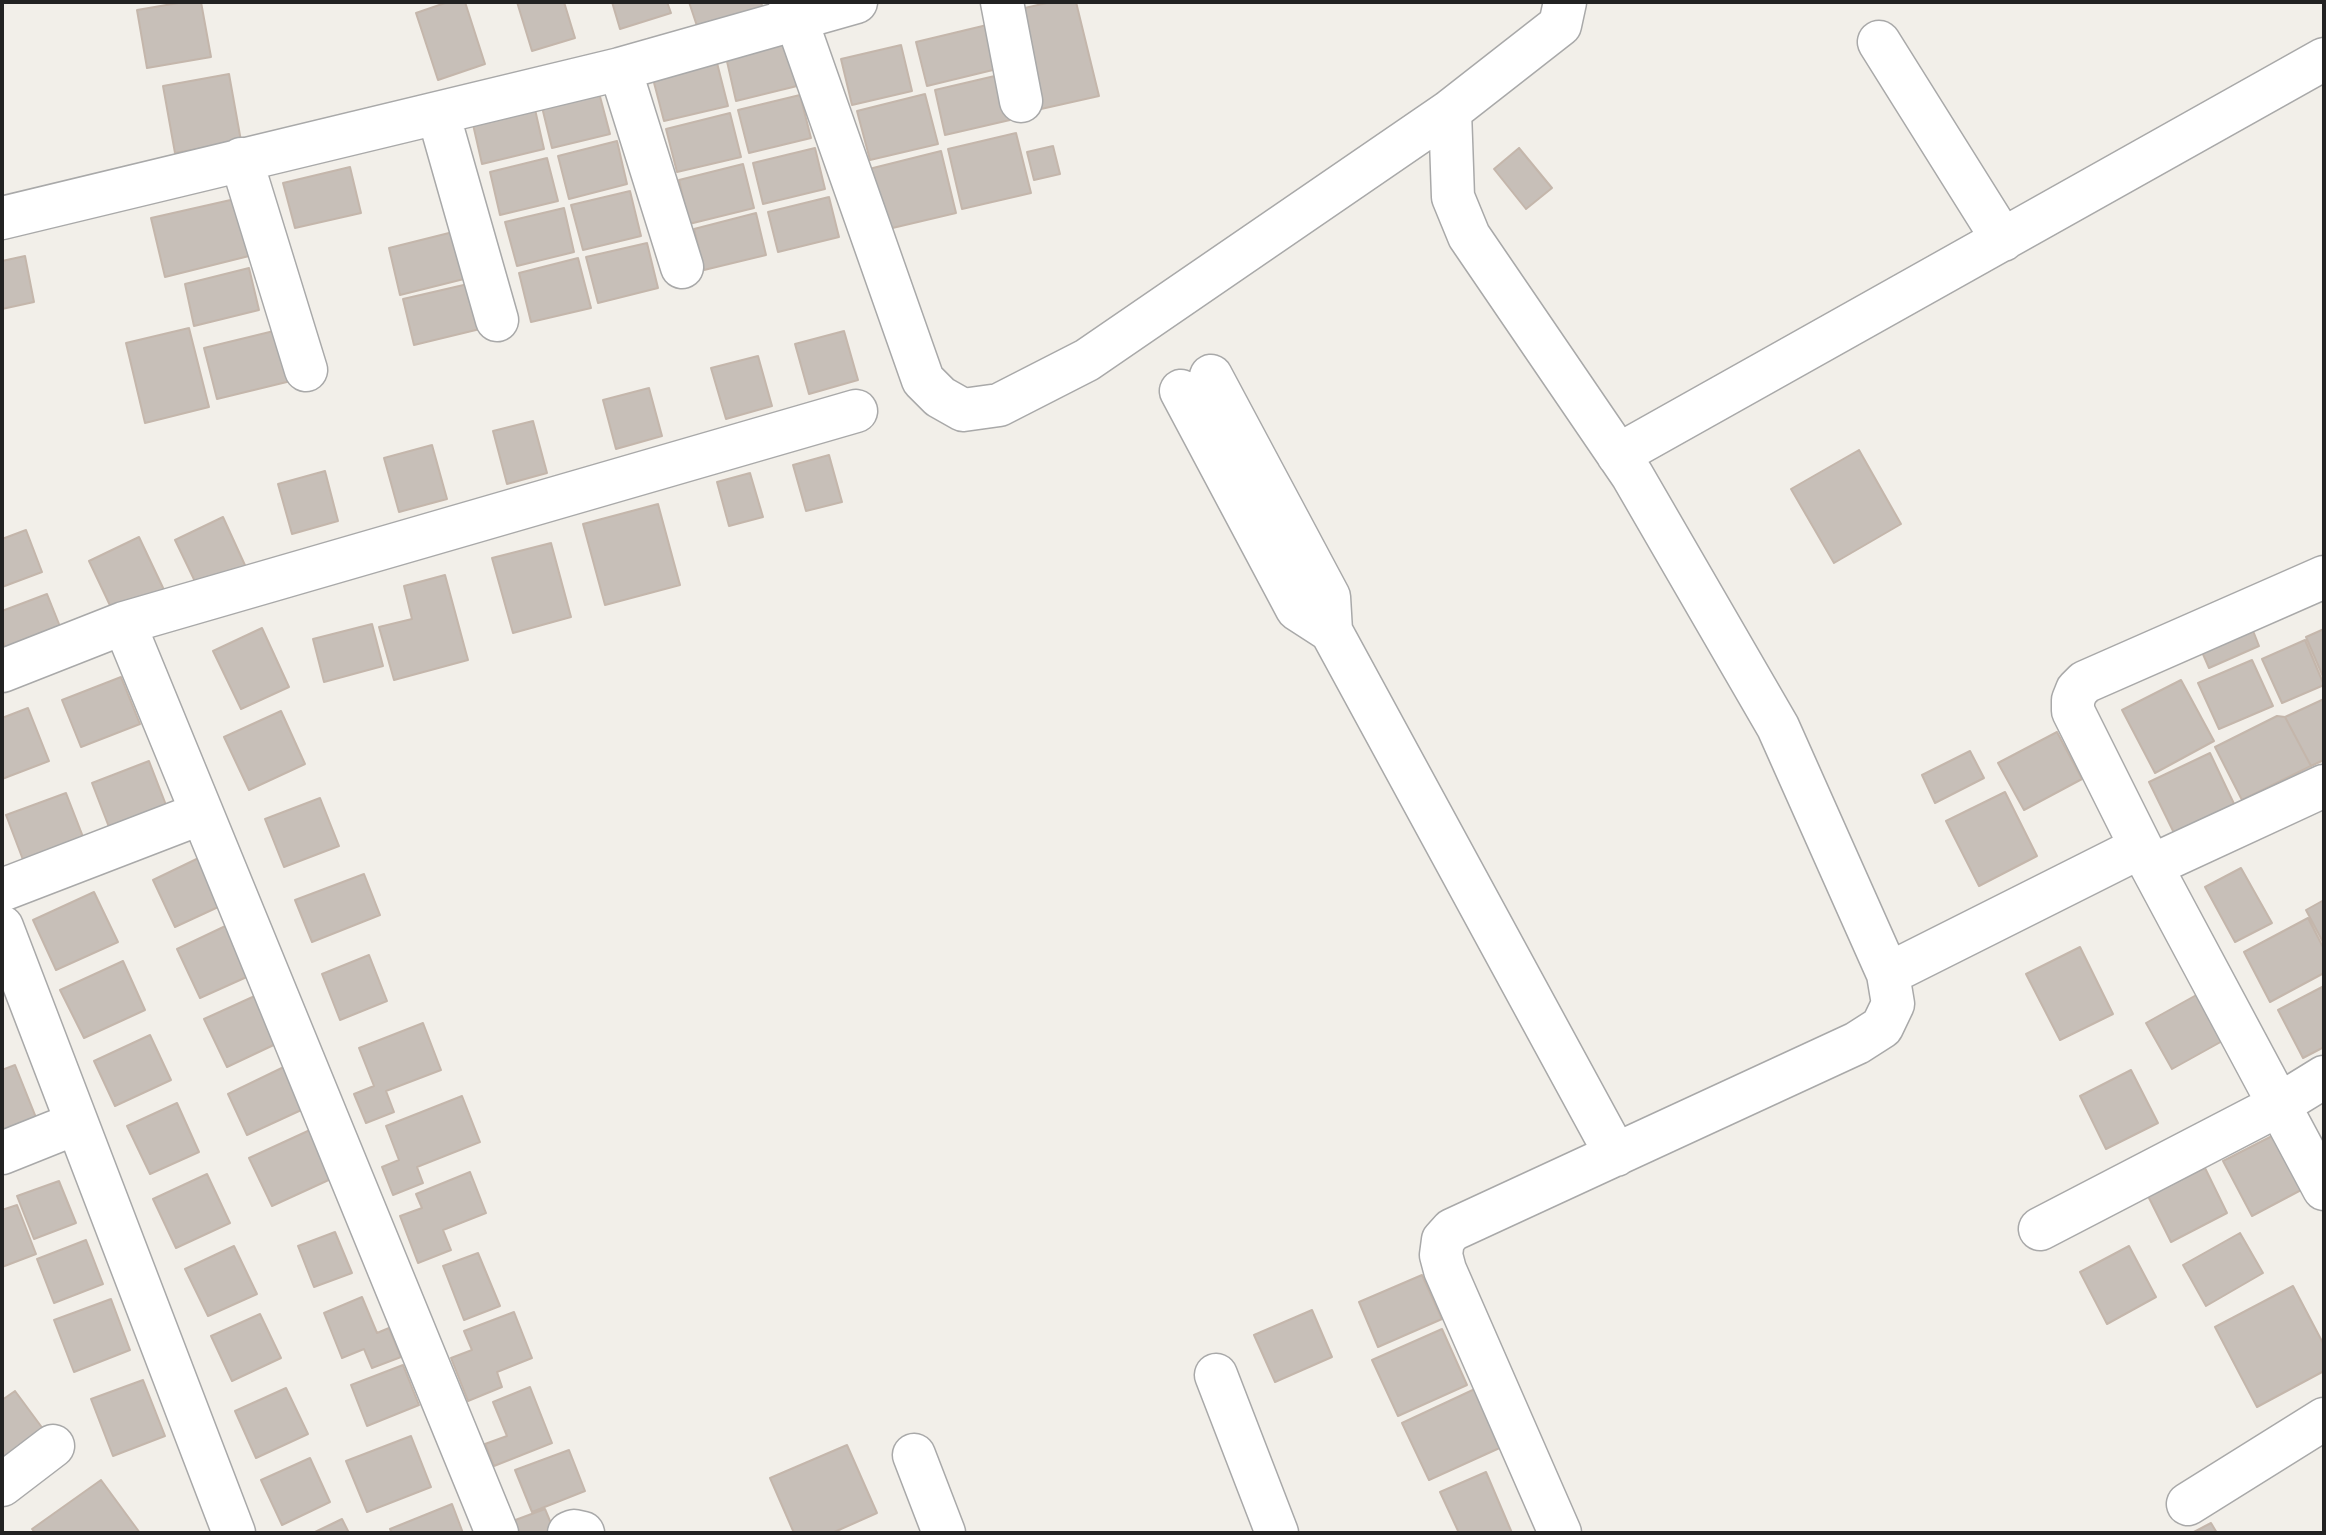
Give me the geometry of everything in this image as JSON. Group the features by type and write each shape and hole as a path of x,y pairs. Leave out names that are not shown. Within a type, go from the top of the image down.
{"street":[{"path":"2,218 620,69 792,10 856,2"},
{"path":"1002,2 1021,101"},
{"path":"792,10 923,380 940,397 963,410 999,405 1087,360 1450,116 1560,25 1565,2"},
{"path":"1879,42 2003,240"},
{"path":"1618,455 2324,59"},
{"path":"620,69 682,267"},
{"path":"438,113 497,320"},
{"path":"1450,116 1453,197 1469,236 1618,455 1778,727 1888,974 1893,1004 1882,1027 1857,1043 1452,1230 1443,1240 1441,1255 1445,1270 1560,1533"},
{"path":"241,159 306,370"},
{"path":"1196,383 1329,597 1331,631 1616,1155"},
{"path":"2,671 124,623 856,411"},
{"path":"2324,577 2085,682 2077,690 2073,711 2146,857 2324,1189"},
{"path":"124,623 497,1533"},
{"path":"1888,974 2146,857 2324,786"},
{"path":"2,890 202,813"},
{"path":"2,927 234,1533"},
{"path":"2040,1229 2277,1106 2324,1077"},
{"path":"2,1153 77,1123"},
{"path":"1216,1375 1277,1533"},
{"path":"2188,1504 2324,1419"},
{"path":"2,1485 53,1446"},
{"path":"914,1455 944,1533"},
{"path":"569,1533 583,1533"}],"building":[{"path":"201,2 211,57 147,68 137,10"},
{"path":"448,2 465,2 485,64 438,80 416,13"},
{"path":"517,2 564,2 575,38 532,51"},
{"path":"612,2 667,2 671,13 620,29"},
{"path":"689,2 761,2 764,12 699,32"},
{"path":"1051,2 1076,2 1099,96 1041,109 1016,10"},
{"path":"987,25 997,69 927,86 916,42"},
{"path":"787,42 797,86 736,101 726,57"},
{"path":"901,45 912,91 852,105 841,59"},
{"path":"716,59 728,106 664,121 652,75"},
{"path":"229,74 241,141 175,153 163,86"},
{"path":"999,75 1010,120 945,135 935,90"},
{"path":"598,89 610,134 552,148 541,103"},
{"path":"925,94 938,144 870,160 857,111"},
{"path":"800,95 811,138 749,153 738,110"},
{"path":"534,105 544,149 482,164 472,120"},
{"path":"730,113 741,157 677,172 666,129"},
{"path":"1016,133 1031,193 962,209 948,149"},
{"path":"617,141 627,184 569,199 558,156"},
{"path":"1053,146 1060,174 1034,180 1027,152"},
{"path":"815,148 825,189 763,204 753,163"},
{"path":"1519,148 1552,188 1526,209 1494,169"},
{"path":"941,151 956,213 884,230 869,169"},
{"path":"547,158 558,201 500,215 490,172"},
{"path":"743,164 754,208 689,224 679,180"},
{"path":"350,167 361,213 295,228 283,183"},
{"path":"630,191 641,236 583,250 571,205"},
{"path":"829,197 839,237 778,252 768,212"},
{"path":"235,199 249,256 165,277 151,218"},
{"path":"564,208 574,252 517,266 505,222"},
{"path":"756,213 766,255 704,270 694,229"},
{"path":"453,232 464,279 400,295 389,248"},
{"path":"647,243 658,288 598,303 586,257"},
{"path":"25,256 34,302 2,309 2,261"},
{"path":"578,258 591,308 531,322 519,273"},
{"path":"249,268 259,310 194,326 185,284"},
{"path":"468,284 480,329 414,345 403,299"},
{"path":"189,328 209,407 145,423 126,343"},
{"path":"282,329 295,380 217,399 204,348"},
{"path":"844,331 858,380 809,394 795,344"},
{"path":"758,356 772,406 726,419 711,368"},
{"path":"649,388 662,436 616,449 603,400"},
{"path":"533,421 547,473 507,484 493,431"},
{"path":"432,445 447,499 399,512 384,458"},
{"path":"1859,450 1901,524 1834,563 1791,489"},
{"path":"829,455 842,502 806,511 793,465"},
{"path":"325,471 338,521 292,534 278,484"},
{"path":"750,473 763,517 729,526 717,482"},
{"path":"658,504 680,585 605,605 583,524"},
{"path":"223,517 249,574 202,596 175,540"},
{"path":"26,530 42,572 2,587 2,539"},
{"path":"139,537 165,592 115,616 89,561"},
{"path":"551,543 571,617 513,633 492,558"},
{"path":"445,575 468,660 394,680 379,627 412,619 404,586"},
{"path":"47,594 65,639 10,660 2,639 2,611"},
{"path":"2250,623 2259,646 2209,668 2199,645"},
{"path":"372,624 383,666 324,682 313,639"},
{"path":"262,628 289,687 241,709 213,651"},
{"path":"2324,629 2324,679 2306,637"},
{"path":"2305,640 2324,685 2282,703 2262,659"},
{"path":"2252,660 2273,706 2219,729 2198,683"},
{"path":"121,677 140,724 81,747 62,700"},
{"path":"2181,680 2214,741 2155,773 2122,710"},
{"path":"2324,699 2324,760 2311,766 2285,717"},
{"path":"28,708 49,761 2,779 2,718"},
{"path":"281,711 305,764 249,790 224,737"},
{"path":"2277,716 2285,717 2311,766 2242,800 2215,747"},
{"path":"2057,732 2082,779 2024,810 1998,763"},
{"path":"1970,751 1984,778 1935,803 1922,775"},
{"path":"2210,753 2236,808 2176,837 2149,782"},
{"path":"149,761 171,818 114,840 92,783"},
{"path":"2005,792 2037,856 1979,886 1946,821"},
{"path":"66,793 85,842 25,865 6,815"},
{"path":"320,798 339,846 284,867 265,819"},
{"path":"207,854 229,902 175,927 153,880"},
{"path":"2241,868 2272,923 2235,942 2205,887"},
{"path":"364,874 380,915 312,942 295,900"},
{"path":"94,892 118,942 56,970 33,920"},
{"path":"2324,900 2324,944 2306,910"},
{"path":"2308,918 2324,949 2324,973 2270,1002 2244,952"},
{"path":"236,921 260,971 200,998 177,949"},
{"path":"2080,947 2113,1014 2060,1040 2026,974"},
{"path":"369,955 387,1001 340,1020 322,974"},
{"path":"123,961 145,1010 84,1038 60,990"},
{"path":"2324,986 2324,1047 2303,1058 2278,1010"},
{"path":"2200,993 2226,1039 2172,1069 2146,1023"},
{"path":"257,995 280,1042 227,1067 204,1019"},
{"path":"423,1023 441,1070 386,1091 394,1112 366,1123 354,1094 374,1086 359,1048"},
{"path":"150,1035 171,1080 115,1106 94,1061"},
{"path":"290,1064 310,1106 247,1135 228,1094"},
{"path":"15,1065 37,1120 2,1133 2,1070"},
{"path":"2131,1070 2158,1123 2106,1149 2080,1096"},
{"path":"462,1096 480,1142 417,1167 423,1183 393,1195 382,1167 399,1160 386,1126"},
{"path":"177,1103 199,1152 150,1174 127,1126"},
{"path":"310,1130 333,1178 272,1206 249,1158"},
{"path":"2274,1135 2303,1189 2252,1216 2223,1161"},
{"path":"2205,1168 2227,1213 2171,1242 2148,1196"},
{"path":"470,1172 486,1213 443,1230 451,1250 418,1263 400,1216 422,1208 416,1194"},
{"path":"207,1174 230,1223 176,1248 153,1199"},
{"path":"59,1181 76,1223 34,1239 17,1196"},
{"path":"17,1205 36,1254 2,1267 2,1210"},
{"path":"335,1232 352,1273 314,1287 298,1246"},
{"path":"2240,1233 2263,1273 2206,1306 2183,1265"},
{"path":"86,1240 103,1284 54,1303 37,1259"},
{"path":"234,1246 257,1294 208,1316 185,1269"},
{"path":"2129,1246 2156,1297 2107,1324 2080,1272"},
{"path":"478,1253 500,1306 464,1320 443,1266"},
{"path":"1422,1275 1442,1319 1378,1347 1359,1302"},
{"path":"2293,1286 2324,1345 2324,1371 2257,1407 2215,1327"},
{"path":"362,1297 377,1333 389,1328 401,1357 372,1368 364,1349 342,1358 324,1313"},
{"path":"111,1299 130,1350 74,1372 54,1320"},
{"path":"1312,1310 1332,1357 1275,1382 1254,1335"},
{"path":"514,1312 532,1358 497,1372 502,1387 468,1401 451,1358 472,1350 464,1331"},
{"path":"260,1314 281,1358 232,1381 211,1336"},
{"path":"1442,1329 1467,1385 1398,1416 1372,1360"},
{"path":"403,1365 419,1405 367,1426 351,1385"},
{"path":"143,1380 165,1436 113,1456 91,1399"},
{"path":"530,1387 552,1443 494,1466 485,1444 507,1436 493,1402"},
{"path":"286,1388 308,1434 256,1458 235,1411"},
{"path":"1477,1388 1504,1446 1429,1480 1402,1423"},
{"path":"15,1391 49,1437 2,1470 2,1400"},
{"path":"411,1436 431,1487 367,1512 346,1461"},
{"path":"847,1445 877,1513 832,1533 794,1533 770,1478"},
{"path":"569,1450 585,1491 532,1512 515,1470"},
{"path":"310,1458 330,1502 282,1525 261,1480"},
{"path":"1486,1472 1512,1533 1459,1533 1440,1492"},
{"path":"101,1480 140,1533 35,1533 32,1529"},
{"path":"452,1504 463,1533 392,1533 390,1529"},
{"path":"545,1509 555,1533 515,1533 510,1522"},
{"path":"342,1519 349,1533 313,1533"},
{"path":"2211,1523 2217,1533 2192,1533"}]}
